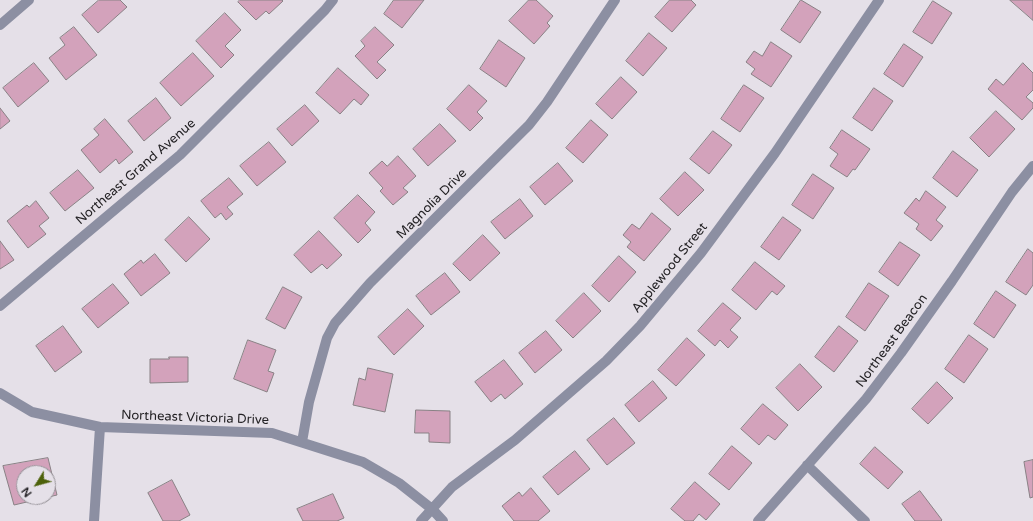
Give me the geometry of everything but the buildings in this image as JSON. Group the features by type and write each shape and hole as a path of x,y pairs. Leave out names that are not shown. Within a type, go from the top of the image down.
{"street":[{"path":"0,25 29,0"},
{"name":"Northeast Grand Avenue","path":"0,306 180,156 325,10 333,0"},
{"name":"Magnolia Drive","path":"302,442 309,402 327,338 335,323 370,283 529,125 547,102 615,0"},
{"name":"Applewood Street","path":"421,521 452,487 515,440 606,361 640,326 701,253 775,153 879,0"},
{"name":"Northeast Beacon","path":"758,521 866,399 952,281 1012,192 1033,166"},
{"name":"Northeast Victoria Drive","path":"0,393 32,412 100,427 272,433 363,462 399,483 443,521"},
{"path":"94,521 100,427"},
{"path":"807,465 865,521"}]}
